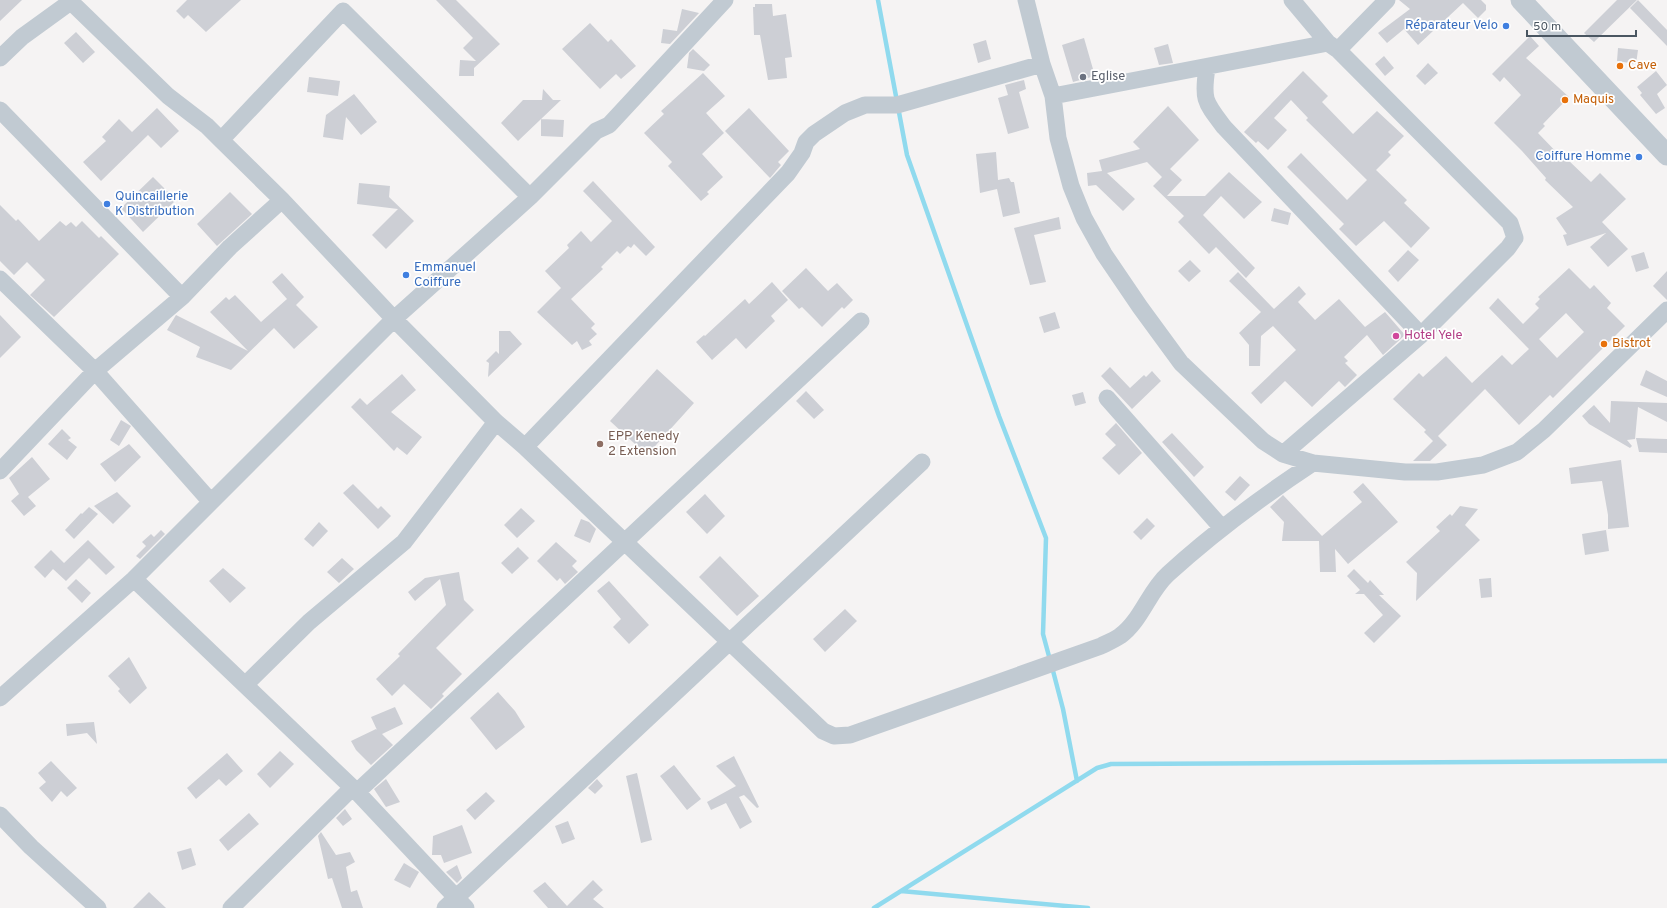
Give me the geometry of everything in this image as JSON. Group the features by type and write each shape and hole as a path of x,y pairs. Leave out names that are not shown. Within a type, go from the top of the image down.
{"street":[{"path":"0,698 134,579 394,319 530,197 596,131 609,125 725,0"},
{"path":"1026,0 1042,64 1053,96 1058,138 1071,186 1084,218 1104,254 1181,363 1263,441 1283,454 1313,463 1405,472 1437,472 1483,466 1517,452 1544,430 1667,310"},
{"path":"1283,454 1421,335 1508,248 1516,238 1510,223 1333,47 1292,0"},
{"path":"1053,96 1333,47 1387,0"},
{"path":"1521,0 1667,155"},
{"path":"0,58 22,37 71,1 168,96 222,140 282,200 394,319 496,422 525,447 823,731 834,736 850,736 1101,646 1120,636 1134,620 1167,575 1222,528 1281,484 1313,463"},
{"path":"222,140 343,11 530,197"},
{"path":"525,447 788,173 802,153 806,142 814,134 845,114 865,105 897,105 1042,64"},
{"path":"1207,68 1204,90 1207,105 1224,127 1421,335"},
{"path":"0,110 182,297"},
{"path":"0,471 95,371 182,297 230,247 282,200"},
{"path":"0,279 95,371 211,502"},
{"path":"231,908 355,790 624,543 861,321"},
{"path":"1107,398 1222,528"},
{"path":"245,685 309,622 404,542 496,422"},
{"path":"134,579 355,790 456,905 922,462"},
{"path":"0,815 31,847 98,908"}],"building":[{"path":"0,0 22,0 0,21"},
{"path":"187,0 241,0 206,32 188,15 184,19 176,11"},
{"path":"436,0 456,0 500,44 474,68 474,76 459,76 460,60 476,61 463,48 473,38"},
{"path":"1399,0 1481,0 1486,5 1486,10 1478,18 1463,3 1418,45 1404,29 1387,43 1378,33 1410,9"},
{"path":"1617,0 1637,0 1594,42 1584,33"},
{"path":"1638,0 1667,30 1667,46 1630,8"},
{"path":"755,4 772,4 773,16 786,14 792,57 785,58 787,78 768,80 760,35 754,35 753,7 755,7"},
{"path":"682,9 699,13 670,44 661,43 663,29 677,31"},
{"path":"590,23 608,42 611,39 636,66 621,79 616,74 600,89 562,49"},
{"path":"76,32 95,52 83,63 64,43"},
{"path":"1530,36 1539,46 1526,58 1569,97 1543,124 1545,126 1538,133 1564,160 1566,158 1591,182 1600,173 1626,199 1602,222 1628,249 1608,267 1590,247 1606,233 1567,246 1563,235 1567,234 1556,218 1573,207 1545,180 1546,178 1522,151 1494,123 1521,95 1504,77 1500,82 1492,74"},
{"path":"1084,38 1095,76 1073,82 1062,45"},
{"path":"986,40 991,59 978,63 973,44"},
{"path":"1168,44 1173,63 1159,65 1154,48"},
{"path":"1618,48 1638,50 1636,64 1617,61"},
{"path":"693,49 710,65 704,71 687,68 689,53"},
{"path":"1384,56 1394,68 1385,76 1375,64"},
{"path":"1428,63 1438,73 1425,85 1416,76"},
{"path":"1303,71 1328,96 1322,102 1353,134 1377,111 1404,136 1388,152 1391,155 1376,170 1407,200 1404,203 1430,228 1411,248 1384,221 1356,246 1339,229 1344,224 1287,167 1301,153 1347,200 1367,180 1306,120 1308,118 1291,100 1274,118 1287,130 1268,150 1258,141 1256,143 1244,132"},
{"path":"1656,71 1667,85 1657,94 1665,108 1656,114 1640,95 1642,93 1637,87"},
{"path":"703,73 725,96 706,113 724,133 702,154 723,177 707,192 709,194 701,201 668,166 672,162 644,133 664,114 661,111"},
{"path":"309,77 340,81 338,96 307,92"},
{"path":"1024,80 1026,89 1019,92 1029,128 1008,134 998,98 1008,95 1005,85"},
{"path":"543,89 553,100 561,100 518,141 501,123 523,100 542,100"},
{"path":"354,94 377,122 361,135 346,117 343,140 323,137 326,115"},
{"path":"1168,106 1199,140 1170,169 1182,180 1167,196 1205,196 1229,172 1262,202 1244,219 1221,196 1203,215 1255,268 1246,278 1216,247 1209,254 1178,222 1184,216 1153,186 1162,177 1147,162 1107,173 1135,199 1123,211 1096,185 1088,186 1087,173 1102,171 1099,160 1140,149 1133,142"},
{"path":"157,108 179,131 161,148 148,135 101,181 83,162 106,141 102,137 119,119 132,132"},
{"path":"749,108 789,151 778,162 781,165 770,178 725,131"},
{"path":"541,119 564,120 563,137 541,136"},
{"path":"996,152 998,180 1009,178 1011,182 1014,182 1020,213 1003,217 997,189 980,193 976,154"},
{"path":"153,177 176,200 143,232 121,208"},
{"path":"593,181 655,247 646,256 634,244 631,248 628,246 620,254 617,251 601,267 603,269 571,299 595,324 591,328 597,334 589,341 592,345 582,350 577,341 572,345 537,312 561,288 545,271 569,248 567,245 581,231 591,242 612,221 583,191"},
{"path":"359,183 390,186 389,197 414,221 386,249 372,235 398,209 357,204"},
{"path":"230,192 252,214 217,246 197,224"},
{"path":"0,205 16,221 18,219 39,241 60,221 66,226 71,222 76,227 82,221 99,238 101,236 119,254 54,317 30,295 45,280 27,262 14,275 0,261"},
{"path":"1274,208 1291,213 1288,225 1271,221"},
{"path":"1059,217 1061,229 1034,235 1046,282 1030,285 1014,228"},
{"path":"1408,250 1419,260 1398,282 1388,271"},
{"path":"1644,252 1649,268 1636,272 1631,256"},
{"path":"1190,260 1201,271 1189,282 1178,271"},
{"path":"806,268 828,291 837,283 853,300 844,309 842,307 822,327 802,307 799,309 782,291"},
{"path":"1569,268 1590,289 1594,285 1611,303 1607,308 1625,326 1553,398 1550,395 1519,425 1485,389 1433,441 1424,432 1426,430 1393,399 1419,373 1423,377 1446,356 1472,383 1502,355 1512,365 1529,349 1489,308 1498,298 1523,324 1539,308 1535,304 1540,299 1538,297","holes":["1566,313 1584,332 1557,358 1539,339"]},
{"path":"1667,271 1667,300 1653,286"},
{"path":"1238,272 1274,309 1299,286 1306,294 1298,302 1315,320 1339,299 1365,327 1385,312 1405,335 1383,355 1367,335 1344,357 1348,361 1345,363 1357,375 1345,387 1339,381 1312,407 1285,381 1261,404 1251,393 1296,350 1273,326 1261,336 1260,366 1249,366 1249,345 1239,333 1261,312 1229,281"},
{"path":"282,273 304,297 296,305 318,327 294,349 274,328 231,370 196,357 200,347 167,330 176,315 248,351 210,312 226,297 229,300 235,295 261,322 287,299 272,282"},
{"path":"772,282 788,300 771,316 775,321 746,349 736,338 712,360 696,342 704,335 705,336 745,299 749,304"},
{"path":"1055,312 1060,328 1044,333 1039,317"},
{"path":"0,315 21,337 0,358"},
{"path":"499,331 510,331 522,344 488,377 489,363 486,361 496,351 499,354"},
{"path":"1110,367 1130,388 1144,375 1146,377 1152,371 1161,381 1132,409 1101,376"},
{"path":"657,369 694,403 647,455 610,421"},
{"path":"1646,370 1667,381 1667,397 1640,385"},
{"path":"402,374 416,390 391,412 422,437 407,455 397,447 394,451 351,407 360,398 367,405"},
{"path":"806,391 824,410 814,419 796,401"},
{"path":"1083,392 1086,403 1075,406 1072,395"},
{"path":"1611,401 1667,403 1667,422 1638,407 1635,439 1627,440 1632,446 1630,448 1589,424 1582,416 1594,405 1610,423"},
{"path":"121,420 131,426 119,446 110,440"},
{"path":"1116,423 1142,453 1119,475 1102,458 1116,445 1105,434"},
{"path":"62,429 71,438 68,440 77,447 67,460 48,444"},
{"path":"1172,433 1204,467 1194,477 1162,442"},
{"path":"1438,436 1447,445 1430,461 1413,461"},
{"path":"1636,438 1667,439 1667,453 1639,452"},
{"path":"129,444 141,457 115,482 100,464"},
{"path":"32,457 50,479 28,497 36,506 24,516 11,501 19,494 9,478"},
{"path":"1621,460 1629,527 1608,529 1608,515 1602,481 1571,484 1569,468"},
{"path":"1240,476 1250,485 1235,501 1225,492"},
{"path":"1363,483 1398,522 1348,564 1335,549 1336,572 1320,572 1319,541 1282,541 1284,522 1270,507 1283,495 1322,536 1362,502 1353,492"},
{"path":"353,484 378,509 381,506 391,516 378,529 343,493"},
{"path":"117,492 131,506 113,524 94,506"},
{"path":"705,494 725,516 707,534 686,512"},
{"path":"1460,506 1478,509 1465,525 1480,540 1416,601 1417,573 1406,562 1440,531 1436,527 1450,514 1452,516"},
{"path":"89,507 98,514 74,539 65,530 81,513 82,514"},
{"path":"521,508 535,521 517,538 504,525"},
{"path":"1147,518 1155,526 1141,540 1133,532"},
{"path":"581,519 589,522 596,529 590,543 574,536"},
{"path":"319,522 328,531 313,547 304,539"},
{"path":"161,530 165,534 140,559 136,556 146,546 142,542 151,534 154,537"},
{"path":"1606,530 1609,551 1585,555 1582,534"},
{"path":"88,540 115,567 106,575 89,558 66,581 53,569 45,578 34,567 51,550 64,563"},
{"path":"556,542 577,561 572,566 578,572 565,584 560,578 557,581 537,561"},
{"path":"518,547 529,558 512,574 501,563"},
{"path":"720,556 759,596 737,616 699,577"},
{"path":"342,558 354,569 339,583 327,572"},
{"path":"223,568 246,588 230,603 209,581"},
{"path":"1354,569 1368,583 1370,580 1384,595 1379,595 1401,616 1374,643 1364,633 1383,615 1364,594 1355,594 1360,590 1347,576"},
{"path":"459,572 464,600 474,610 436,648 462,674 442,694 444,696 431,709 404,684 392,696 376,679 400,656 398,654 446,605 440,579 415,601 408,592 425,578"},
{"path":"1491,578 1492,597 1481,598 1479,579"},
{"path":"76,579 91,593 82,603 67,588"},
{"path":"609,581 649,625 629,644 613,627 621,619 597,591"},
{"path":"845,609 857,621 825,652 813,639"},
{"path":"129,657 147,688 130,704 118,691 120,689 108,676"},
{"path":"498,692 515,711 525,727 496,750 470,718"},
{"path":"395,707 403,724 382,734 393,745 371,765 356,750 351,741 376,729 377,730 371,717"},
{"path":"94,722 97,744 87,733 67,736 66,724"},
{"path":"280,751 294,764 270,788 257,774"},
{"path":"227,753 243,771 226,786 219,779 196,799 187,788"},
{"path":"734,756 759,807 757,808 744,795 739,797 752,822 740,829 726,803 711,810 707,802 736,786 716,766"},
{"path":"51,761 77,788 67,797 61,791 52,802 39,788 46,782 38,773"},
{"path":"674,765 701,799 687,810 660,776"},
{"path":"637,773 652,840 641,843 626,776"},
{"path":"386,779 400,802 386,807 374,789"},
{"path":"597,779 603,786 595,794 588,788"},
{"path":"486,792 495,801 475,820 466,810"},
{"path":"345,809 352,819 343,826 336,818"},
{"path":"249,813 259,824 228,851 219,840"},
{"path":"568,821 575,839 562,844 555,826"},
{"path":"462,825 472,853 444,863 441,855 432,855 433,836"},
{"path":"321,832 336,855 350,852 355,862 346,867 351,892 357,890 363,908 342,908 332,878 328,879 318,836"},
{"path":"191,848 196,865 182,870 177,852"},
{"path":"404,863 419,872 410,888 394,880"},
{"path":"457,865 462,878 457,883 446,872"},
{"path":"593,880 603,890 593,899 604,908 548,908 533,891 545,882 567,906"},
{"path":"149,892 166,908 133,908"}],"waterway":[{"path":"878,0 907,155 999,416 1046,538 1043,634 1050,660"},
{"path":"1052,667 1063,709 1077,781"},
{"path":"874,908 1097,768 1111,764 1667,761"},
{"path":"901,891 1088,908"}],"place":[{"name":"Réparateur Velo","path":"1506,26"},
{"name":"Cave","path":"1620,66"},
{"name":"Eglise","path":"1083,77"},
{"name":"Maquis","path":"1565,100"},
{"name":"Coiffure Homme","path":"1639,157"},
{"name":"Quincaillerie K Distribution","path":"107,204"},
{"name":"Emmanuel Coiffure","path":"406,275"},
{"name":"Hotel Yele","path":"1396,336"},
{"name":"Bistrot","path":"1604,344"},
{"name":"EPP Kenedy 2 Extension","path":"600,444"}]}
